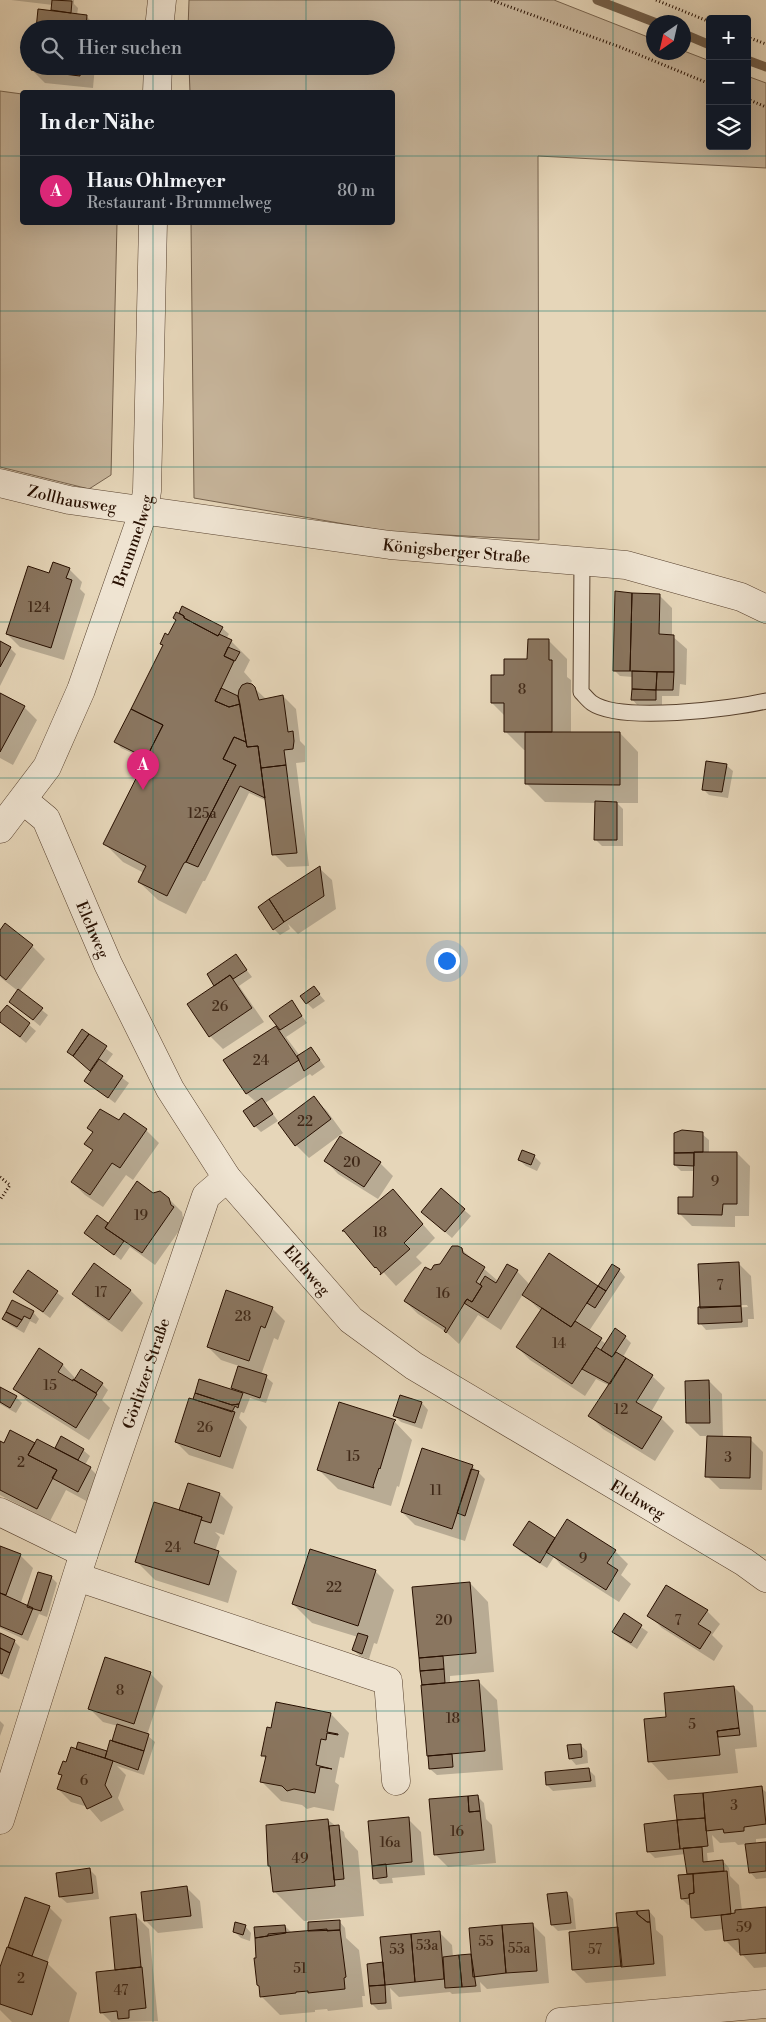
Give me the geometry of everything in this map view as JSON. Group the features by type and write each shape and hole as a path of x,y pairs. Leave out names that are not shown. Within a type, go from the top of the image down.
{"street":[{"path":"160,20 162,0"},
{"path":"157,90 158,75"},
{"name":"Brummelweg","path":"0,829 47,767 81,690 144,510 147,491 153,225"},
{"name":"Zollhausweg","path":"0,483 69,500 144,510"},
{"name":"Königsberger Straße","path":"144,510 390,545 626,565 741,597 766,609"},
{"name":"Elchweg","path":"23,800 46,819 108,964 166,1081 228,1178 351,1320 414,1366 744,1562 766,1578"},
{"name":"Görlitzer Straße","path":"1,1813 81,1565 206,1196 228,1178"},
{"path":"0,1512 81,1565 388,1681 396,1780"},
{"path":"560,2022 660,2017 766,2004"}],"lane":[{"path":"582,562 581,692 593,704 613,710 653,713 691,712 766,701"}],"path":[{"path":"491,0 620,47 706,82"},
{"path":"656,0 706,20"},
{"path":"751,38 766,44"},
{"path":"751,101 766,107"},
{"path":"0,1177 10,1185 0,1200"}],"shaded area":[{"path":"189,0 554,0 646,36 646,60 691,60 691,54 706,59 706,150 751,150 751,77 766,83 766,168 538,156 539,540 391,532 194,498 191,225 395,225 395,90 190,90 189,75 395,75 395,20 188,20"},
{"path":"0,91 20,94 20,225 117,225 111,475 89,489 0,467"}],"building":[{"path":"52,0 72,1 71,13 51,10"},
{"path":"38,9 87,15 87,20 37,20"},
{"path":"53,562 70,568 66,578 72,580 51,648 6,634 28,566 49,573"},
{"path":"615,591 632,593 630,671 613,671"},
{"path":"632,593 660,594 659,634 674,635 674,672 630,671"},
{"path":"182,606 223,627 218,636 184,618 179,613"},
{"path":"176,612 218,636 219,634 232,640 224,656 234,661 215,701 229,707 240,704 246,742 234,737 223,759 236,765 167,896 138,882 146,866 103,844 163,725 131,709 163,645 160,644 165,633 168,635 176,620 173,618"},
{"path":"528,639 549,639 549,660 552,660 552,732 504,732 504,703 491,703 491,675 504,675 504,659 527,659"},
{"path":"0,641 11,647 0,667"},
{"path":"228,647 240,652 235,661 224,656"},
{"path":"632,671 657,672 656,690 632,689"},
{"path":"657,672 674,672 673,690 656,690"},
{"path":"247,683 255,687 259,700 283,695 288,732 293,731 294,741 293,749 284,750 286,765 261,768 258,746 247,747 238,696 242,685"},
{"path":"221,688 238,696 240,704 229,707 215,701"},
{"path":"632,689 656,690 656,700 631,700"},
{"path":"0,693 25,706 0,752"},
{"path":"131,709 163,725 146,758 114,742"},
{"path":"525,732 620,732 620,785 525,784"},
{"path":"234,737 246,742 247,747 258,746 265,798 240,786 198,867 186,862 236,765 223,759"},
{"path":"706,761 727,764 722,792 702,790"},
{"path":"286,765 297,853 272,855 261,768"},
{"path":"595,801 617,802 617,840 594,840"},
{"path":"320,866 324,896 284,922 269,899"},
{"path":"269,899 284,922 273,930 258,907"},
{"path":"5,923 33,945 6,980 0,975 0,930"},
{"path":"236,954 247,970 233,979 230,975 214,986 207,974"},
{"path":"230,975 252,1008 209,1037 187,1004"},
{"path":"314,986 320,994 306,1004 300,996"},
{"path":"18,989 43,1008 33,1020 9,1002"},
{"path":"292,1000 302,1016 280,1030 269,1016"},
{"path":"7,1005 30,1023 20,1037 0,1022 0,1013"},
{"path":"276,1026 299,1060 246,1094 223,1060"},
{"path":"82,1029 89,1034 73,1056 67,1052"},
{"path":"89,1034 107,1046 90,1071 73,1056"},
{"path":"311,1047 320,1060 304,1071 297,1056"},
{"path":"99,1059 123,1076 108,1098 84,1081"},
{"path":"314,1096 331,1119 295,1146 278,1123"},
{"path":"262,1098 273,1114 254,1127 243,1111"},
{"path":"100,1109 119,1120 124,1113 147,1129 120,1168 112,1163 90,1195 71,1182 93,1150 84,1144 93,1132 87,1128"},
{"path":"682,1130 703,1132 703,1152 674,1153 674,1133"},
{"path":"340,1136 381,1162 364,1187 324,1161"},
{"path":"522,1150 535,1155 531,1165 518,1160"},
{"path":"694,1152 737,1152 737,1204 723,1204 722,1215 678,1214 678,1197 693,1197"},
{"path":"674,1153 694,1153 694,1166 674,1165"},
{"path":"137,1181 153,1193 160,1191 169,1198 171,1205 174,1207 142,1253 105,1228"},
{"path":"441,1188 465,1209 445,1232 421,1212"},
{"path":"393,1189 423,1224 404,1243 410,1249 380,1275 381,1273 376,1267 342,1231"},
{"path":"97,1215 108,1223 105,1228 124,1241 114,1255 84,1233"},
{"path":"452,1246 462,1248 463,1253 485,1267 476,1282 482,1286 472,1302 467,1299 446,1333 444,1331 446,1328 404,1301 425,1267 431,1270 434,1265 440,1264"},
{"path":"549,1253 598,1286 571,1327 522,1295"},
{"path":"739,1262 741,1306 700,1308 698,1264"},
{"path":"94,1263 131,1290 109,1320 72,1294"},
{"path":"507,1264 518,1270 488,1318 464,1303 467,1299 472,1302 482,1286 480,1284 485,1276 496,1283"},
{"path":"612,1264 620,1269 606,1291 598,1286"},
{"path":"28,1270 58,1291 43,1312 13,1292"},
{"path":"598,1286 606,1291 595,1308 587,1303"},
{"path":"226,1290 273,1307 265,1328 261,1326 249,1361 207,1347"},
{"path":"12,1300 34,1311 30,1319 24,1316 22,1320 6,1312"},
{"path":"741,1306 742,1322 698,1324 698,1307"},
{"path":"542,1308 571,1327 575,1321 602,1338 572,1384 516,1347"},
{"path":"6,1312 22,1320 17,1327 2,1319"},
{"path":"615,1328 626,1336 612,1357 601,1350"},
{"path":"596,1347 612,1357 616,1352 626,1358 610,1384 582,1369"},
{"path":"39,1348 63,1364 58,1372 97,1394 76,1428 13,1389"},
{"path":"626,1358 653,1375 636,1402 662,1417 642,1449 588,1416"},
{"path":"238,1366 267,1375 260,1398 231,1388"},
{"path":"81,1369 103,1383 96,1393 74,1380"},
{"path":"199,1379 243,1393 239,1404 232,1405 195,1393"},
{"path":"709,1380 710,1423 686,1423 685,1381"},
{"path":"0,1387 17,1396 10,1408 0,1402"},
{"path":"195,1393 232,1405 239,1404 238,1408 235,1406 232,1412 193,1399"},
{"path":"400,1395 422,1402 415,1423 393,1416"},
{"path":"189,1398 235,1412 220,1457 175,1442"},
{"path":"339,1402 396,1420 373,1486 374,1488 317,1470"},
{"path":"10,1430 35,1443 28,1455 57,1470 37,1509 0,1490 0,1441 4,1443"},
{"path":"61,1436 84,1449 78,1460 55,1448"},
{"path":"707,1436 751,1437 750,1478 705,1477"},
{"path":"37,1439 91,1467 78,1492 52,1478 57,1470 28,1455"},
{"path":"422,1448 473,1465 452,1529 401,1512"},
{"path":"471,1469 479,1471 465,1516 457,1513"},
{"path":"188,1483 220,1493 211,1523 201,1520 202,1517 179,1510"},
{"path":"154,1502 202,1517 194,1543 219,1551 209,1585 135,1562"},
{"path":"567,1519 616,1550 607,1563 618,1570 606,1590 546,1552"},
{"path":"529,1521 555,1538 540,1563 513,1545"},
{"path":"0,1546 21,1554 6,1595 0,1593"},
{"path":"310,1549 376,1570 358,1626 292,1604"},
{"path":"38,1572 52,1576 41,1611 27,1607"},
{"path":"470,1582 476,1653 419,1658 412,1587"},
{"path":"666,1585 708,1610 698,1624 711,1632 700,1649 647,1616"},
{"path":"0,1593 33,1608 22,1635 0,1626"},
{"path":"624,1613 642,1625 631,1643 612,1632"},
{"path":"0,1633 15,1640 10,1653 0,1648"},
{"path":"358,1633 368,1636 362,1654 352,1650"},
{"path":"0,1648 10,1653 2,1674 0,1673"},
{"path":"443,1656 444,1669 420,1671 419,1658"},
{"path":"105,1657 151,1672 134,1724 88,1709"},
{"path":"444,1669 445,1683 422,1685 420,1671"},
{"path":"479,1680 485,1751 427,1756 421,1685"},
{"path":"734,1686 739,1728 717,1731 720,1755 648,1762 644,1719 666,1717 664,1693"},
{"path":"276,1702 331,1713 327,1732 338,1735 327,1733 326,1740 321,1739 316,1765 332,1769 320,1767 315,1793 294,1789 287,1791 282,1786 260,1782 266,1756 261,1756 267,1727 271,1728"},
{"path":"117,1724 149,1734 144,1751 112,1741"},
{"path":"739,1728 740,1735 718,1737 717,1731"},
{"path":"110,1740 144,1751 138,1770 105,1758"},
{"path":"78,1742 107,1751 105,1758 76,1749"},
{"path":"581,1744 582,1757 569,1759 567,1745"},
{"path":"71,1747 113,1761 105,1785 112,1797 87,1809 81,1797 57,1789 62,1775 58,1774 63,1761 66,1762"},
{"path":"452,1754 453,1767 429,1769 428,1756"},
{"path":"589,1768 591,1781 546,1785 545,1772"},
{"path":"762,1786 766,1824 744,1827 744,1831 724,1833 723,1829 706,1831 703,1793"},
{"path":"703,1793 705,1818 677,1820 674,1795"},
{"path":"478,1795 480,1811 469,1812 468,1796"},
{"path":"468,1796 469,1812 480,1811 484,1850 434,1855 429,1799"},
{"path":"409,1817 412,1862 372,1866 368,1821"},
{"path":"705,1818 708,1846 680,1849 677,1820"},
{"path":"328,1819 335,1886 273,1892 270,1866 268,1866 266,1825"},
{"path":"677,1820 680,1849 647,1852 644,1824"},
{"path":"339,1825 344,1879 334,1880 329,1826"},
{"path":"766,1842 766,1871 749,1873 745,1844"},
{"path":"702,1847 703,1862 723,1860 724,1871 687,1874 683,1848"},
{"path":"386,1864 387,1877 373,1879 372,1866"},
{"path":"90,1868 93,1893 59,1897 56,1873"},
{"path":"727,1871 731,1914 691,1918 689,1894 694,1893 693,1874"},
{"path":"693,1874 694,1893 689,1894 689,1898 681,1899 678,1875"},
{"path":"187,1886 191,1916 144,1921 141,1892"},
{"path":"567,1892 571,1923 551,1925 547,1894"},
{"path":"25,1897 50,1906 32,1956 8,1947"},
{"path":"766,1907 766,1953 740,1955 739,1939 724,1941 721,1915 735,1913 735,1910"},
{"path":"649,1910 650,1922 647,1922 637,1914 637,1911"},
{"path":"637,1911 637,1914 647,1922 650,1922 654,1964 621,1967 616,1913"},
{"path":"136,1914 141,1967 115,1970 110,1917"},
{"path":"340,1920 340,1930 308,1931 308,1922"},
{"path":"235,1922 246,1925 243,1935 233,1932"},
{"path":"533,1923 537,1971 506,1973 502,1925"},
{"path":"285,1925 286,1933 255,1938 254,1927"},
{"path":"502,1925 506,1973 473,1977 469,1928"},
{"path":"618,1927 622,1966 572,1970 569,1932"},
{"path":"327,1929 327,1931 340,1930 346,1977 344,1978 345,1989 308,1993 308,1991 296,1992 260,1997 254,1958 256,1958 255,1938 268,1936 268,1934"},
{"path":"440,1931 444,1979 415,1982 411,1934"},
{"path":"411,1934 415,1982 385,1985 380,1937"},
{"path":"7,1947 48,1962 32,2015 0,2004 0,1967"},
{"path":"471,1954 476,1986 462,1987 459,1955"},
{"path":"459,1955 462,1987 445,1988 443,1957"},
{"path":"383,1962 385,1985 369,1986 367,1964"},
{"path":"142,1967 146,2008 129,2010 129,2018 118,2019 117,2011 100,2013 96,1972"},
{"path":"385,1985 386,2003 371,2004 369,1986"}],"waterway":[{"path":"597,0 646,19"},
{"path":"691,37 706,43"},
{"path":"751,61 766,67"}],"place":[{"name":"Haus Ohlmeyer","path":"143,790"}]}
